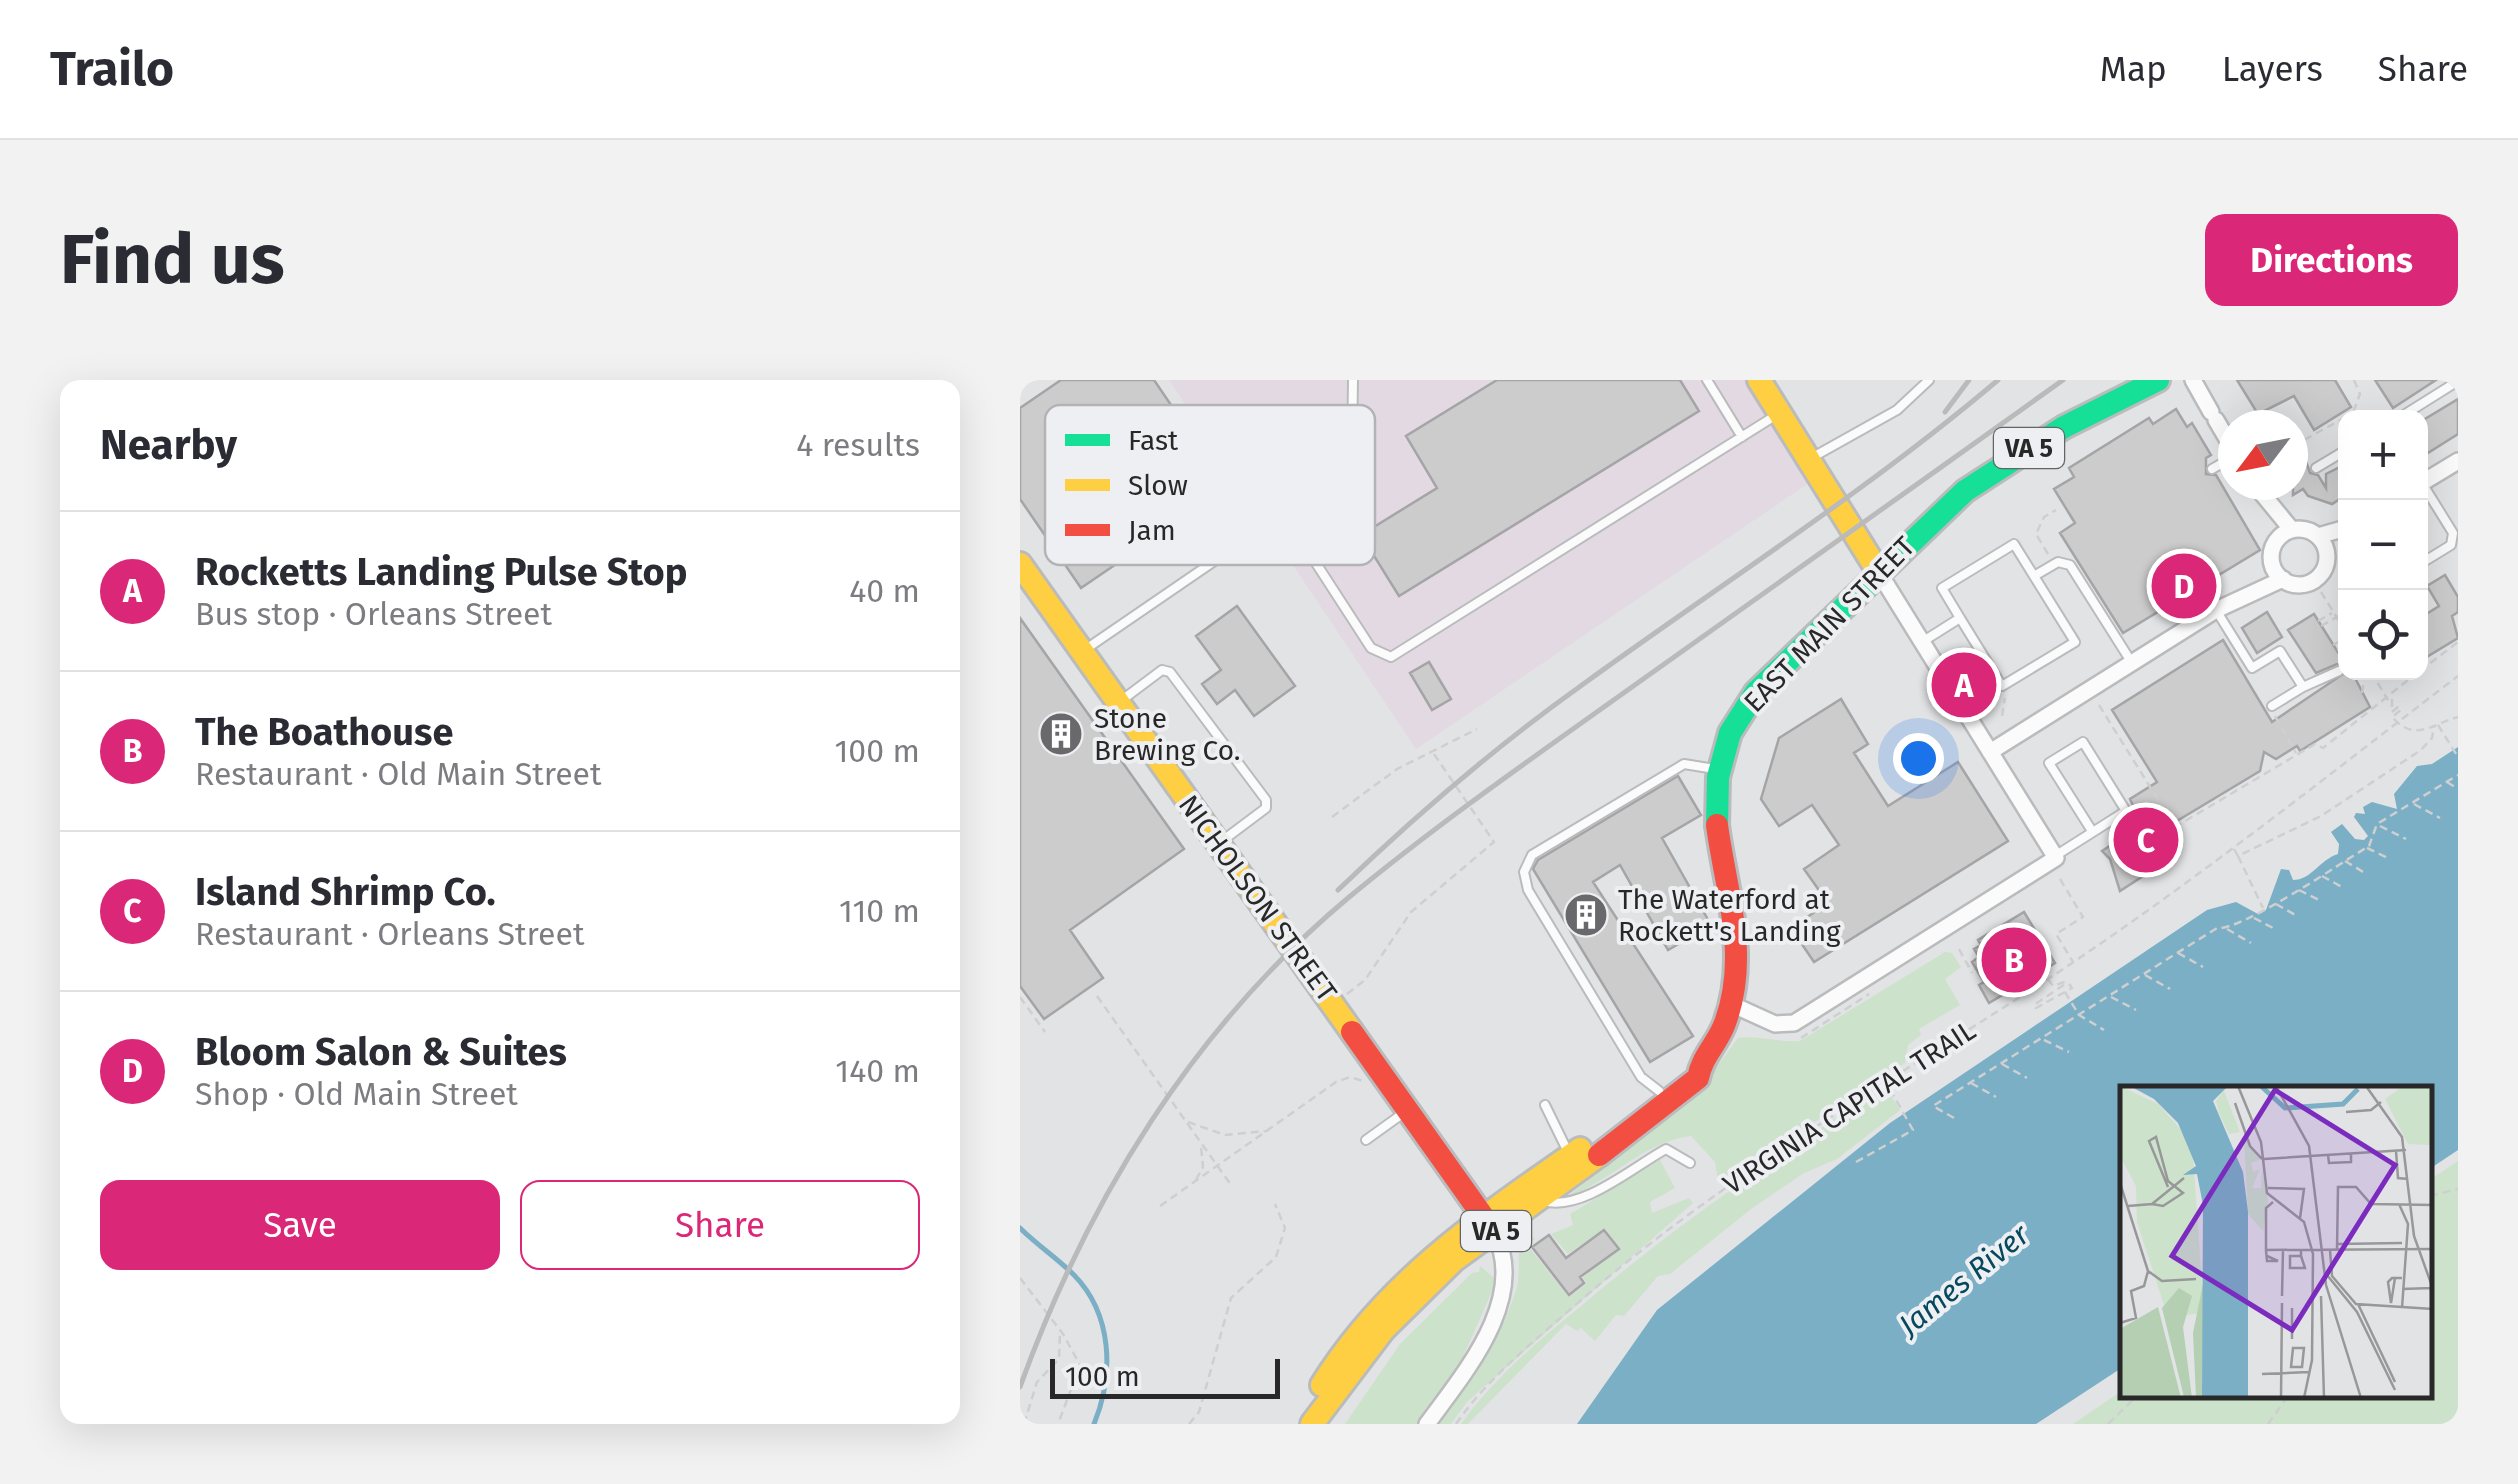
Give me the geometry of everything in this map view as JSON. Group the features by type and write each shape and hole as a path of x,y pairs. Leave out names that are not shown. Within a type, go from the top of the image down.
{"main road":[{"path":"1759,380 1878,572"},
{"name":"EAST MAIN STREET","path":"1297,1424 1346,1342 1414,1267 1540,1200 1698,1078 1701,1063 1714,1048 1731,1004 1738,948 1717,826 1720,770 1730,733 1756,692 1964,491 2064,427 2158,380"},
{"name":"NICHOLSON STREET","path":"1020,564 1489,1224"},
{"name":"EAST MAIN STREET","path":"1312,1424 1350,1369 1401,1310 1489,1224 1687,1066 1701,1063"}],"street":[{"path":"2193,380 2218,423"},
{"path":"2428,479 2458,460"},
{"path":"2240,597 2272,565 2277,540 2261,500"},
{"path":"2266,500 2292,530 2318,536 2338,530"},
{"path":"2277,540 2292,530"},
{"path":"2318,536 2327,553"},
{"path":"2272,565 2283,579 2298,584 2314,580 2324,568 2327,553 2338,543"},
{"path":"1731,1004 1776,1024 1794,1023 2055,858 1878,572"},
{"path":"1990,752 2216,610 2283,579"},
{"path":"1427,1424 1477,1353 1498,1305 1506,1265 1489,1224"}],"lane":[{"path":"1353,380 1353,405"},
{"path":"1707,380 1742,438"},
{"path":"1808,460 1897,410 1930,380"},
{"path":"2412,410 2458,381"},
{"path":"1317,565 1371,648 1391,657 1402,654 1780,413"},
{"path":"2316,468 2338,455"},
{"path":"2212,468 2218,465"},
{"path":"2428,494 2453,533 2452,545 2428,559"},
{"path":"2014,544 2075,642 2002,686 1960,618 1942,588 2014,544"},
{"path":"2034,576 2054,564 2070,565 2132,663"},
{"path":"1082,652 1209,565"},
{"path":"2216,610 2252,668 2280,651 2304,687"},
{"path":"1922,642 1960,618"},
{"path":"1118,702 1162,670 1170,672 1266,800 1266,808 1219,844"},
{"path":"2272,710 2304,687 2338,671"},
{"path":"2055,858 2126,810 2083,742 2050,763 2092,831"},
{"path":"1659,1091 1641,1077 1528,890 1525,864 1532,855 1684,764 1720,770"},
{"path":"1545,1105 1571,1156"},
{"path":"1366,1140 1408,1109"},
{"path":"1540,1200 1560,1206 1578,1199 1666,1149 1690,1163"}],"path":[{"path":"2354,380 2360,394 2356,410"},
{"path":"2308,438 2338,422"},
{"path":"2054,564 2036,534 2044,517 2056,510"},
{"path":"2321,592 2338,620 2320,623 2333,612"},
{"path":"2333,645 2338,642"},
{"path":"2428,665 2458,642"},
{"name":"VIRGINIA CAPITAL TRAIL","path":"1456,1424 1486,1386 1638,1252 1773,1154 2073,962 2233,848 2458,676"},
{"path":"2362,693 2364,680"},
{"path":"2376,680 2395,703 2389,708 2400,710 2392,717 2397,723 2419,732 2458,717"},
{"path":"2099,704 2175,827 2296,754 2315,744 2324,748 2410,680"},
{"path":"2002,716 2006,696"},
{"path":"2272,710 2296,754"},
{"path":"2436,726 2458,757"},
{"path":"2238,856 2354,796 2424,747 2436,726"},
{"path":"1332,817 1397,769 1434,754 1477,729"},
{"path":"1334,1004 1365,980 1411,912 1494,842 1434,754"},
{"path":"2227,930 2366,848 2378,824 2458,776"},
{"path":"2446,782 2458,789"},
{"path":"2412,803 2440,818"},
{"path":"2378,824 2406,838"},
{"path":"2233,848 2264,909"},
{"path":"2366,848 2388,858"},
{"path":"2344,861 2365,873"},
{"path":"2320,875 2342,888"},
{"path":"2060,879 2083,917 2056,934 2073,962"},
{"path":"2297,889 2320,901"},
{"path":"2274,903 2297,916"},
{"path":"2251,917 2275,929"},
{"path":"1954,1118 1933,1106 2217,928 2251,943"},
{"path":"1958,949 1972,972"},
{"path":"2178,953 2203,968"},
{"path":"2144,974 2170,989"},
{"path":"2048,979 2052,986 2065,978 2068,982 2072,988 2036,1008 2034,1005 2068,982"},
{"path":"2065,992 2078,1015 2104,1030"},
{"path":"1098,996 1230,1185"},
{"path":"2109,996 2136,1010"},
{"path":"1020,997 1045,1032"},
{"path":"2041,1038 2069,1052"},
{"path":"2001,1064 2027,1078"},
{"path":"1160,1206 1336,1082 1350,1077 1366,1083 1371,1080"},
{"path":"1856,1162 1913,1130 1886,1082"},
{"path":"1970,1083 1996,1098"},
{"path":"1186,1120 1226,1135 1268,1130"},
{"path":"1195,1182 1203,1167 1200,1141"},
{"path":"2433,1195 2458,1189"},
{"path":"1188,1424 1199,1412 1231,1298 1276,1257 1286,1228 1275,1204"},
{"path":"1020,1278 1060,1329 1080,1365 1058,1424"},
{"path":"1024,1424 1038,1382 1059,1359 1060,1329"},
{"path":"2108,1424 2134,1399"},
{"path":"2268,1424 2286,1399"}],"shaded area":[{"path":"1169,380 1749,380 1812,481 1416,749 1293,565 1375,565 1375,405 1186,405"}],"green space":[{"path":"1945,952 1952,953 1961,967 1945,979 1960,1005 1919,1029 1921,1035 1908,1045 1905,1063 1723,1182 1718,1180 1715,1162 1691,1136 1658,1146 1567,1197 1694,1097 1738,1038 1800,1041"},
{"path":"1885,1086 1900,1110 1837,1159 1804,1173 1751,1209 1670,1274 1658,1276 1624,1316 1616,1315 1595,1341 1581,1328 1577,1331 1566,1324 1468,1424 1461,1424 1517,1361 1617,1276 1729,1191"},
{"path":"1660,1160 1675,1188 1650,1202 1652,1213 1689,1198 1693,1203 1467,1402 1451,1424 1439,1424 1501,1327 1516,1290 1520,1245 1526,1232 1535,1239 1527,1245 1569,1297 1586,1283 1583,1277 1619,1249 1605,1228 1568,1254 1551,1234 1573,1225 1570,1214"},
{"path":"2458,1161 2458,1424 2073,1424 2120,1392 2120,1399 2433,1399 2433,1178"},
{"path":"1480,1266 1493,1277 1494,1287 1462,1359 1418,1424 1345,1424 1400,1344 1472,1273 1479,1272"}],"water":[{"name":"James River","path":"2458,747 2458,1150 2433,1167 2433,1086 2120,1086 2120,1369 2036,1424 1577,1424 1657,1310 1890,1123 2207,910 2236,902 2258,914 2266,910 2281,869 2289,870 2293,880 2300,879 2338,854 2339,844 2331,832 2342,824 2355,839 2364,840 2368,836 2354,817 2356,813 2365,814 2363,807 2372,802 2397,809 2394,794 2417,766 2432,764"}],"building":[{"path":"1061,380 1154,380 1171,405 1045,405 1045,535 1020,499 1020,408"},
{"path":"1497,380 1680,380 1699,411 1399,596 1375,557 1375,526 1437,488 1406,436"},
{"path":"2237,380 2335,380 2351,407 2338,410 2338,415 2314,430 2308,410 2302,410 2294,396 2266,410 2256,410"},
{"path":"2375,380 2436,380 2393,408"},
{"path":"2458,399 2458,434 2428,453 2428,417"},
{"path":"2176,409 2187,427 2192,423 2211,455 2206,458 2206,474 2218,478 2218,500 2231,500 2260,550 2123,633 2060,533 2075,523 2054,489 2074,477 2069,468 2149,418 2153,424"},
{"path":"2308,467 2326,488 2326,474 2338,468 2338,500 2332,504 2308,496"},
{"path":"1065,565 1115,565 1081,588"},
{"path":"2445,575 2458,597 2458,612 2452,616 2458,638 2428,656 2428,613 2439,606 2428,585"},
{"path":"1237,606 1295,686 1254,716 1235,690 1217,704 1202,684 1221,670 1196,636"},
{"path":"2267,612 2282,637 2257,653 2242,628"},
{"path":"2314,614 2338,652 2338,664 2316,673 2288,630"},
{"name":"Stone Brewing Co.","path":"1020,618 1184,849 1070,930 1103,978 1044,1019 1020,986"},
{"path":"2223,640 2272,722 2338,677 2356,680 2370,707 2300,751 2297,746 2276,759 2264,752 2260,771 2167,827 2180,852 2120,891 2110,859 2102,851 2142,825 2130,799 2157,782 2112,710"},
{"path":"1429,662 1451,699 1432,710 1410,673"},
{"path":"1841,699 1868,744 1854,753 1888,806 1958,762 2008,841 1814,962 1791,928 1828,903 1804,869 1839,845 1812,805 1779,826 1761,799 1779,738"},
{"name":"The Waterford at Rockett's Landing","path":"1678,776 1701,815 1662,838 1711,925 1668,950 1620,865 1593,882 1693,1036 1650,1062 1533,869 1538,860"},
{"path":"2024,912 2055,963 1989,1003 1979,985 1984,982 1972,962 1979,957 1974,949 1981,945 1978,940"},
{"path":"1604,1230 1619,1249 1580,1277 1584,1283 1569,1295 1532,1247 1549,1235 1566,1258"}],"waterway":[{"path":"1020,1228 1074,1275 1096,1308 1103,1327 1107,1366 1094,1424"}],"railway":[{"path":"1945,412 1969,380"},
{"path":"1338,890 1426,809 1518,733 1845,499 1998,380"},
{"path":"1020,1387 1078,1249 1152,1120 1241,1002 1292,948 1383,869 1455,814 2063,380"}],"traffic: fast":[{"path":"1717,825 1718,777 1730,733 1756,692 1965,491 2064,427 2158,380"}],"traffic: slow":[{"path":"1759,380 1878,571"},
{"path":"1020,564 1352,1032"},
{"path":"1322,1385 1348,1348 1406,1283 1507,1200 1580,1149"},
{"path":"1312,1424 1383,1330 1454,1260 1599,1155"}],"traffic: jam":[{"path":"1599,1155 1698,1078 1725,1023 1736,973 1736,948 1717,825"},
{"path":"1352,1032 1492,1229"}],"place":[{"name":"Bloom Salon & Suites","path":"2184,586"},
{"name":"Rocketts Landing Pulse Stop","path":"1964,685"},
{"name":"Stone Brewing Co.","path":"1061,734"},
{"name":"Island Shrimp Co.","path":"2146,840"},
{"name":"The Waterford at Rockett's Landing","path":"1586,915"},
{"name":"The Boathouse","path":"2014,960"}]}
